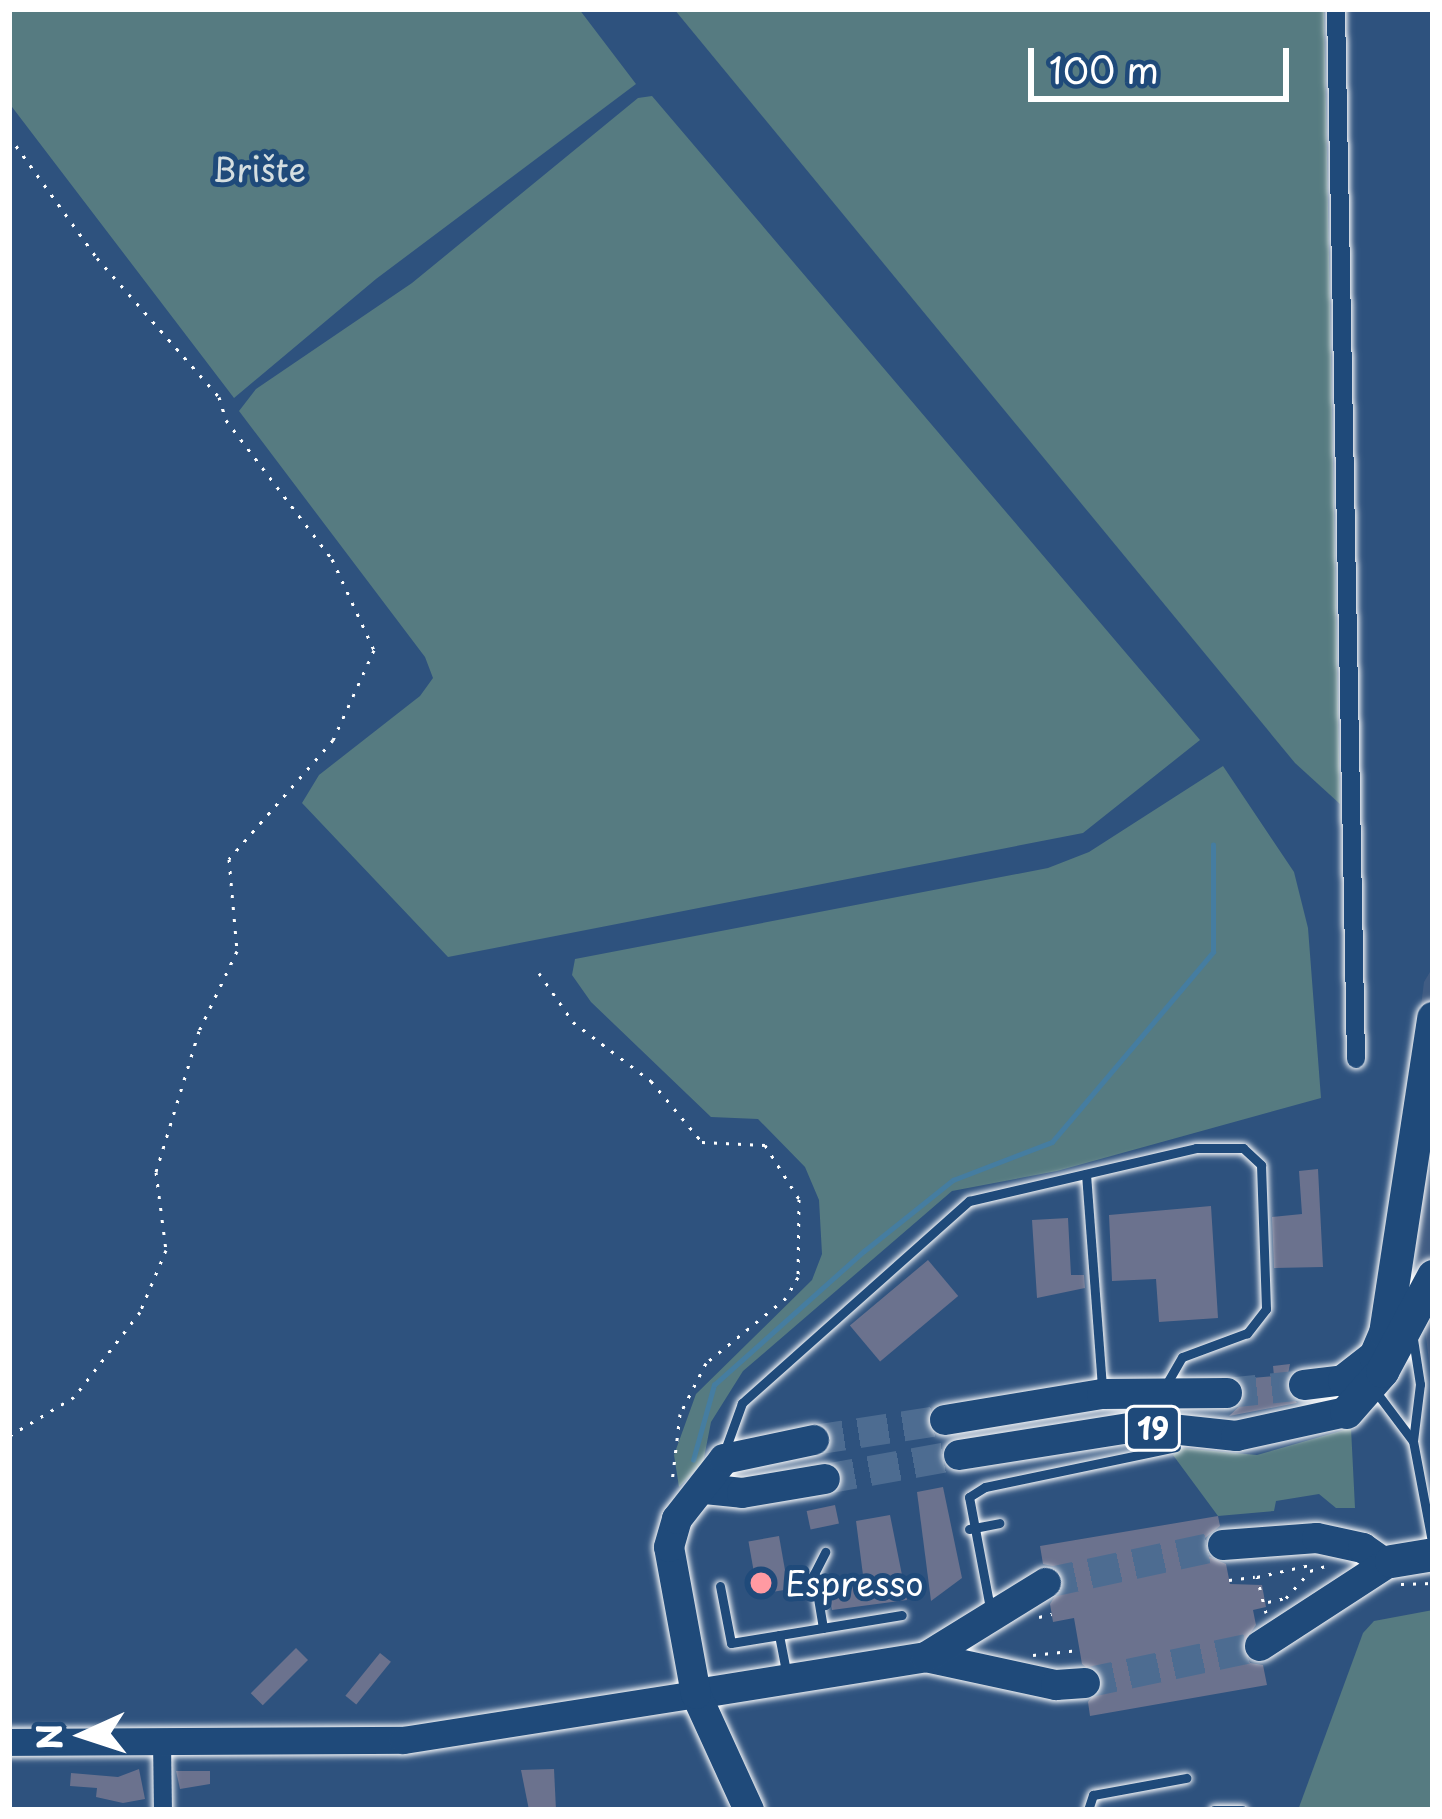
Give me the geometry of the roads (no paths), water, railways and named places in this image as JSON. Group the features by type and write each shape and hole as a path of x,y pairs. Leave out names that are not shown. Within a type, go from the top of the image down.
{"highway":[{"path":"1353,1392 1385,1333 1433,1018"},
{"path":"1353,1392 1411,1322 1433,1276"},
{"path":"1387,1561 1433,1550"}],"main road":[{"path":"1304,1385 1353,1392"},
{"name":"19","path":"958,1455 1143,1426 1236,1436 1353,1392"},
{"name":"19","path":"945,1420 1102,1394 1226,1394"},
{"path":"749,1810 696,1694 672,1588 669,1547 690,1503 724,1460 814,1440"},
{"path":"690,1503 825,1479"},
{"path":"1223,1545 1317,1538 1363,1548 1387,1561 1309,1622 1257,1632"},
{"path":"926,1657 1046,1583"},
{"path":"696,1694 926,1657 1056,1685 1085,1683"}],"street":[{"path":"1336,9 1356,1059"},
{"path":"9,1742 404,1740 696,1694"},
{"path":"162,1741 163,1810"}],"lane":[{"path":"724,1460 742,1403 958,1209 1216,1145 1243,1148 1261,1166 1266,1309 1247,1333 1183,1357 1169,1369 1162,1393"},
{"path":"1086,1174 1102,1394"},
{"path":"1411,1322 1420,1384 1413,1441 1433,1550"},
{"path":"1353,1392 1413,1441"},
{"path":"995,1615 982,1597 969,1529 969,1497 986,1487 1176,1447"},
{"path":"969,1529 999,1523"},
{"path":"824,1628 814,1574 825,1552"},
{"path":"720,1586 731,1643 902,1615"},
{"path":"779,1635 787,1676"},
{"path":"1088,1810 1093,1796 1186,1778"},
{"path":"1214,1810 1242,1810"}],"waterway":[{"path":"693,1460 714,1385 864,1251 953,1180 1052,1142 1213,952 1213,845"}],"tunnel":[{"path":"1227,1393 1304,1385"},
{"path":"814,1440 945,1420"},
{"path":"825,1479 959,1455"},
{"path":"1046,1583 1223,1545"},
{"path":"1085,1683 1260,1646"}],"place":[{"name":"Espresso","path":"761,1583"}],"park label":[{"name":"Brište","path":"259,169"}]}
